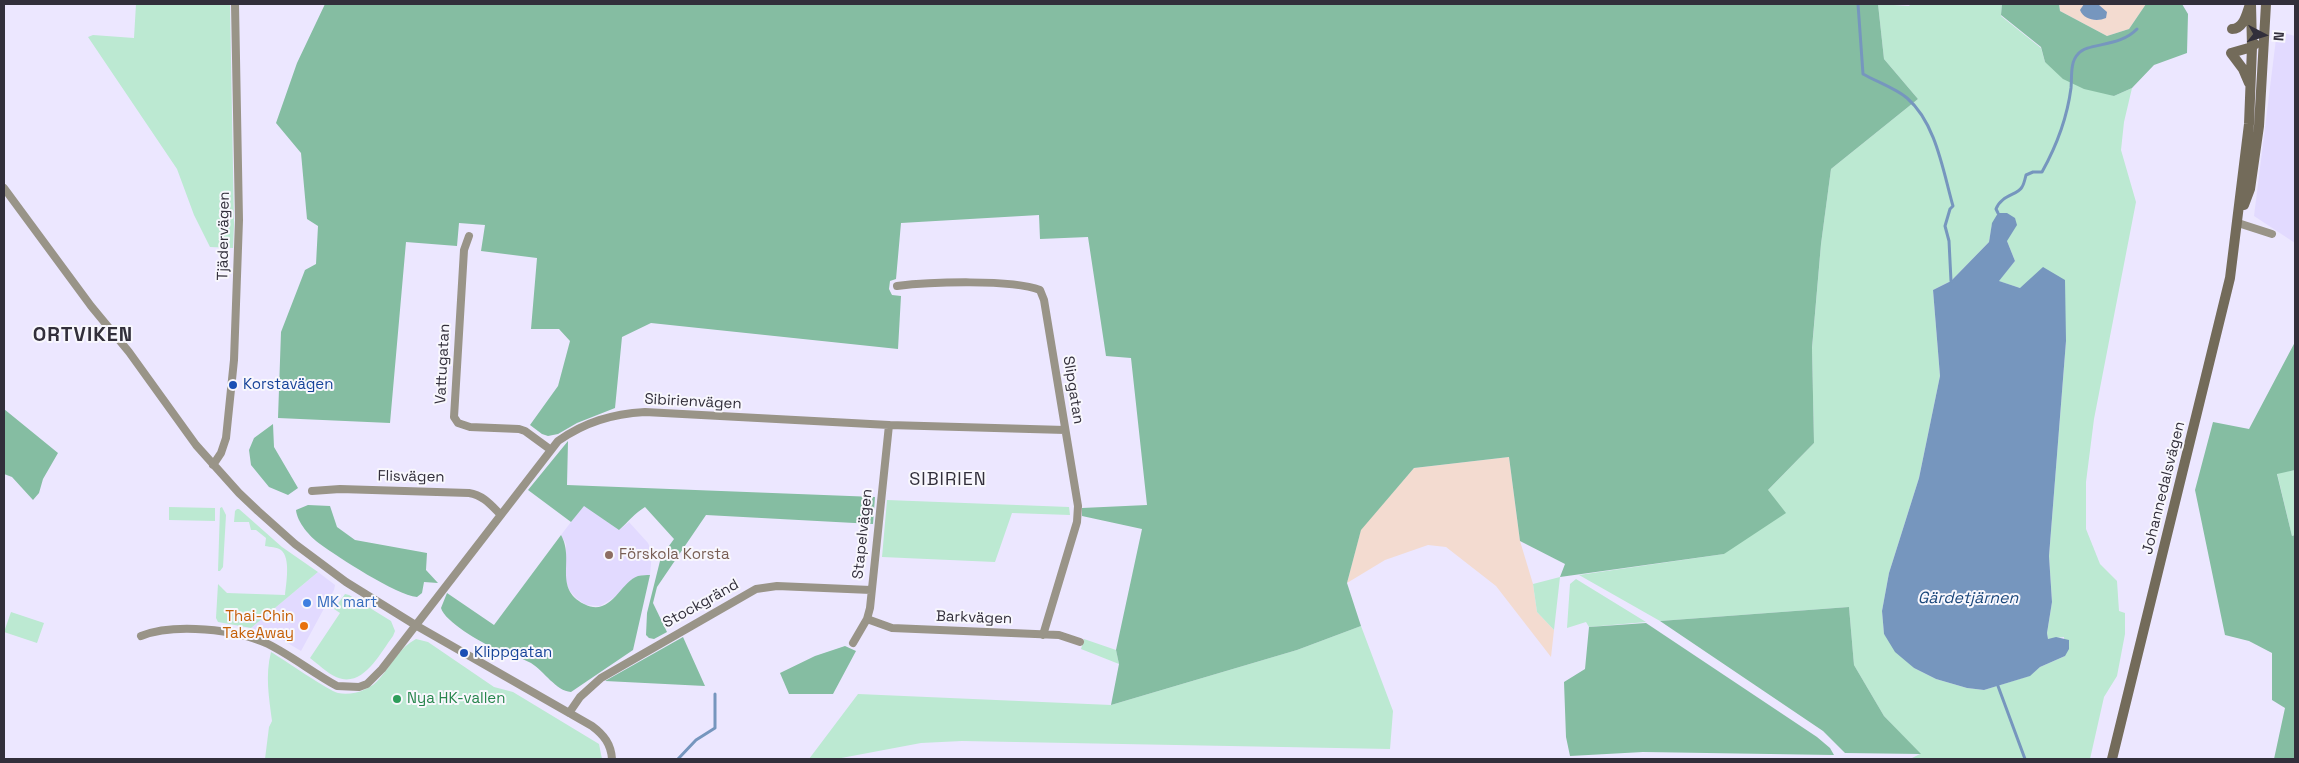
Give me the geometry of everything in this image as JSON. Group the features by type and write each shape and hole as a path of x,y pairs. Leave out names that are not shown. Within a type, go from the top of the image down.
{"main road":[{"path":"2232,29 2239,27 2246,18 2250,4"},
{"name":"Johannedalsvägen","path":"2112,759 2230,278 2249,124 2252,47 2250,4"},
{"name":"Johannedalsvägen","path":"2238,223 2250,189 2259,126 2266,4"},
{"path":"2250,86 2243,69 2231,53 2252,47 2260,38 2266,25"}],"street":[{"name":"Tjädervägen","path":"213,465 221,453 226,438 234,360 240,220 235,4"},
{"path":"4,188 91,306 129,352 213,465 239,493 295,544 346,582 417,626 600,732 610,748 612,759"},
{"path":"2238,223 2272,234"},
{"name":"Vattugatan","path":"469,236 464,250 454,417 458,423 470,427 525,430 551,450"},
{"name":"Slipgatan","path":"897,286 917,283 1006,285 1040,290 1044,300 1078,506 1077,522 1043,635"},
{"name":"Sibirienvägen","path":"417,626 551,450 574,430 589,423 624,413 645,412 890,425 1065,430"},
{"name":"Stapelvägen","path":"853,643 867,619 870,608 890,425"},
{"name":"Flisvägen","path":"312,491 340,489 469,492 477,494 501,515"},
{"name":"Stockgränd","path":"569,713 580,697 601,678 756,589 777,586 871,590"},
{"name":"Barkvägen","path":"867,619 892,628 1059,635 1080,642"},
{"path":"141,636 154,631 184,630 236,634 267,644 337,686 348,688 367,684 382,669 417,626"}],"shaded area":[{"path":"2059,4 2146,4 2129,29 2107,36 2060,11"},
{"path":"2277,31 2295,36 2295,243 2254,216"},
{"path":"1509,457 1520,541 1533,584 1537,612 1554,630 1551,657 1496,586 1446,547 1428,545 1385,560 1347,583 1361,529 1414,468"},
{"name":"Förskola Korsta","path":"584,505 619,530 629,522 648,543 652,552 650,575 638,576 617,596 600,606 586,605 576,598 569,590 565,579 566,544 561,535"},
{"path":"318,572 335,585 334,590 301,651 276,636 251,628"}],"green space":[{"path":"136,4 230,4 233,248 210,247 194,215 177,169 88,37 93,35 134,38"},
{"path":"325,4 1878,4 1884,59 1918,99 1831,169 1821,244 1812,348 1814,443 1768,490 1786,513 1724,554 1560,577 1565,564 1520,541 1509,457 1414,468 1361,530 1347,583 1361,626 1297,650 1111,705 1119,664 1116,650 1142,529 1082,516 1082,508 1147,505 1131,358 1106,356 1088,237 1040,239 1039,215 901,223 896,279 890,281 889,289 892,295 901,296 898,349 651,323 622,337 615,408 577,423 558,434 548,436 530,425 558,386 570,341 559,329 531,329 537,258 481,251 485,225 459,223 457,246 406,242 390,423 278,418 281,332 305,270 316,264 318,226 307,219 301,153 276,123 297,63"},
{"path":"1878,4 1909,6 1911,4 2002,4 2001,16 2041,48 2045,62 2114,96 2132,88 2124,122 2121,150 2136,202 2094,419 2086,482 2086,529 2100,564 2117,581 2119,611 2125,613 2125,634 2117,676 2104,697 2090,759 1910,759 1920,754 1884,716 1854,665 1849,607 1660,621 1579,575 1724,554 1768,490 1814,443 1812,349 1821,244 1831,169 1918,99 1884,59","holes":["1992,224 2007,241 2015,261 1998,281 2020,288 2066,341 2049,556 2052,602 2047,633 2048,639 2064,637 2065,656 2040,667 2029,676 1984,690 1967,688 1936,679 1914,668 1884,634 1882,611 1889,573 1919,478 1940,376 1933,290 1951,281 1989,242"]},
{"path":"2002,4 2059,4 2060,11 2107,36 2129,29 2146,4 2182,4 2188,14 2187,53 2154,65 2132,88 2114,96 2084,89 2063,79 2045,62 2041,47 2001,15"},
{"path":"2295,342 2295,470 2277,474 2292,536 2295,535 2295,759 2274,759 2285,708 2272,700 2272,653 2249,641 2225,635 2195,490 2213,422 2249,429"},
{"path":"4,409 58,453 43,479 39,493 33,500 12,477 4,474"},
{"path":"273,424 274,447 298,488 288,495 269,487 251,465 249,450 254,438"},
{"path":"568,441 567,485 875,497 873,524 706,515 657,587 653,603 667,632 654,639 649,638 646,635 647,613 661,557 674,539 645,507 619,530 584,506 571,522 528,490"},
{"path":"2295,470 2295,535 2292,536 2277,473"},
{"path":"887,500 1069,507 1070,515 1012,513 995,562 882,557"},
{"path":"308,505 330,506 337,527 355,540 427,553 426,570 438,583 424,582 422,593 417,597 396,590 367,575 328,550 308,533 301,524 296,510"},
{"path":"169,507 215,508 215,521 169,520"},
{"path":"222,507 226,515 223,567 218,571 220,508"},
{"path":"237,509 282,547 318,572 251,628 218,622 216,618 218,584 227,593 285,595 287,565 281,550 265,546 266,538 256,530 251,530 249,522 234,522"},
{"path":"561,535 565,544 566,573 569,590 584,604 593,607 608,603 638,576 650,575 633,650 571,692 560,688 531,663 481,642 456,625 441,608 447,593 494,625"},
{"path":"1560,577 1554,630 1537,612 1533,584"},
{"path":"1576,579 1646,622 1589,627 1586,622 1567,628 1570,584"},
{"path":"345,594 391,621 395,631 370,667 354,678 346,679 336,677 310,658 340,613 334,609"},
{"path":"1849,607 1854,665 1884,716 1921,754 1845,753 1823,731 1660,621"},
{"path":"11,612 44,623 37,643 4,632"},
{"path":"1646,623 1817,737 1830,748 1834,755 1643,752 1570,756 1566,737 1564,682 1585,669 1589,627"},
{"path":"1361,626 1393,711 1390,749 962,741 921,743 836,759 809,759 858,694 1111,705 1297,650"},
{"path":"683,637 705,686 605,681"},
{"name":"Nya HK-vallen","path":"416,639 428,642 494,687 513,692 599,744 602,759 265,759 269,727 272,721 268,678 271,652 333,691 349,694 372,686 401,651"},
{"path":"1084,639 1116,650 1119,664 1081,649"},
{"path":"845,646 856,651 833,694 789,694 780,673 815,656"}],"water":[{"path":"2084,4 2099,5 2107,12 2106,18 2095,20 2084,16 2080,10"},
{"name":"Gärdetjärnen","path":"1998,213 2007,213 2015,218 2017,225 2007,241 2015,261 1999,281 2020,288 2043,267 2065,280 2066,341 2049,556 2052,602 2047,633 2048,639 2056,637 2069,640 2069,649 2065,656 2040,667 2030,676 1984,690 1967,688 1936,679 1914,668 1895,652 1884,634 1882,611 1889,573 1919,478 1940,376 1933,290 1951,281 1989,242 1992,223"}],"waterway":[{"path":"1858,4 1863,74 1907,98 1925,120 1937,148 1953,206 1950,209 1945,226 1949,241 1951,281"},
{"path":"1998,213 1996,209 1998,204 2020,190 2026,175 2033,172 2042,172 2057,142 2067,110 2075,57 2083,50 2122,39 2137,29"},
{"path":"1998,686 2025,759"},
{"path":"678,759 696,740 715,728 715,694"}],"place":[{"name":"Korstavägen","path":"233,385"},
{"name":"Förskola Korsta","path":"609,555"},
{"name":"MK mart","path":"307,603"},
{"name":"Thai-Chin TakeAway","path":"304,626"},
{"name":"Klippgatan","path":"464,653"},
{"name":"Nya HK-vallen","path":"397,699"}],"district":[{"name":"ORTVIKEN","path":"83,336"},
{"name":"SIBIRIEN","path":"948,480"}]}
